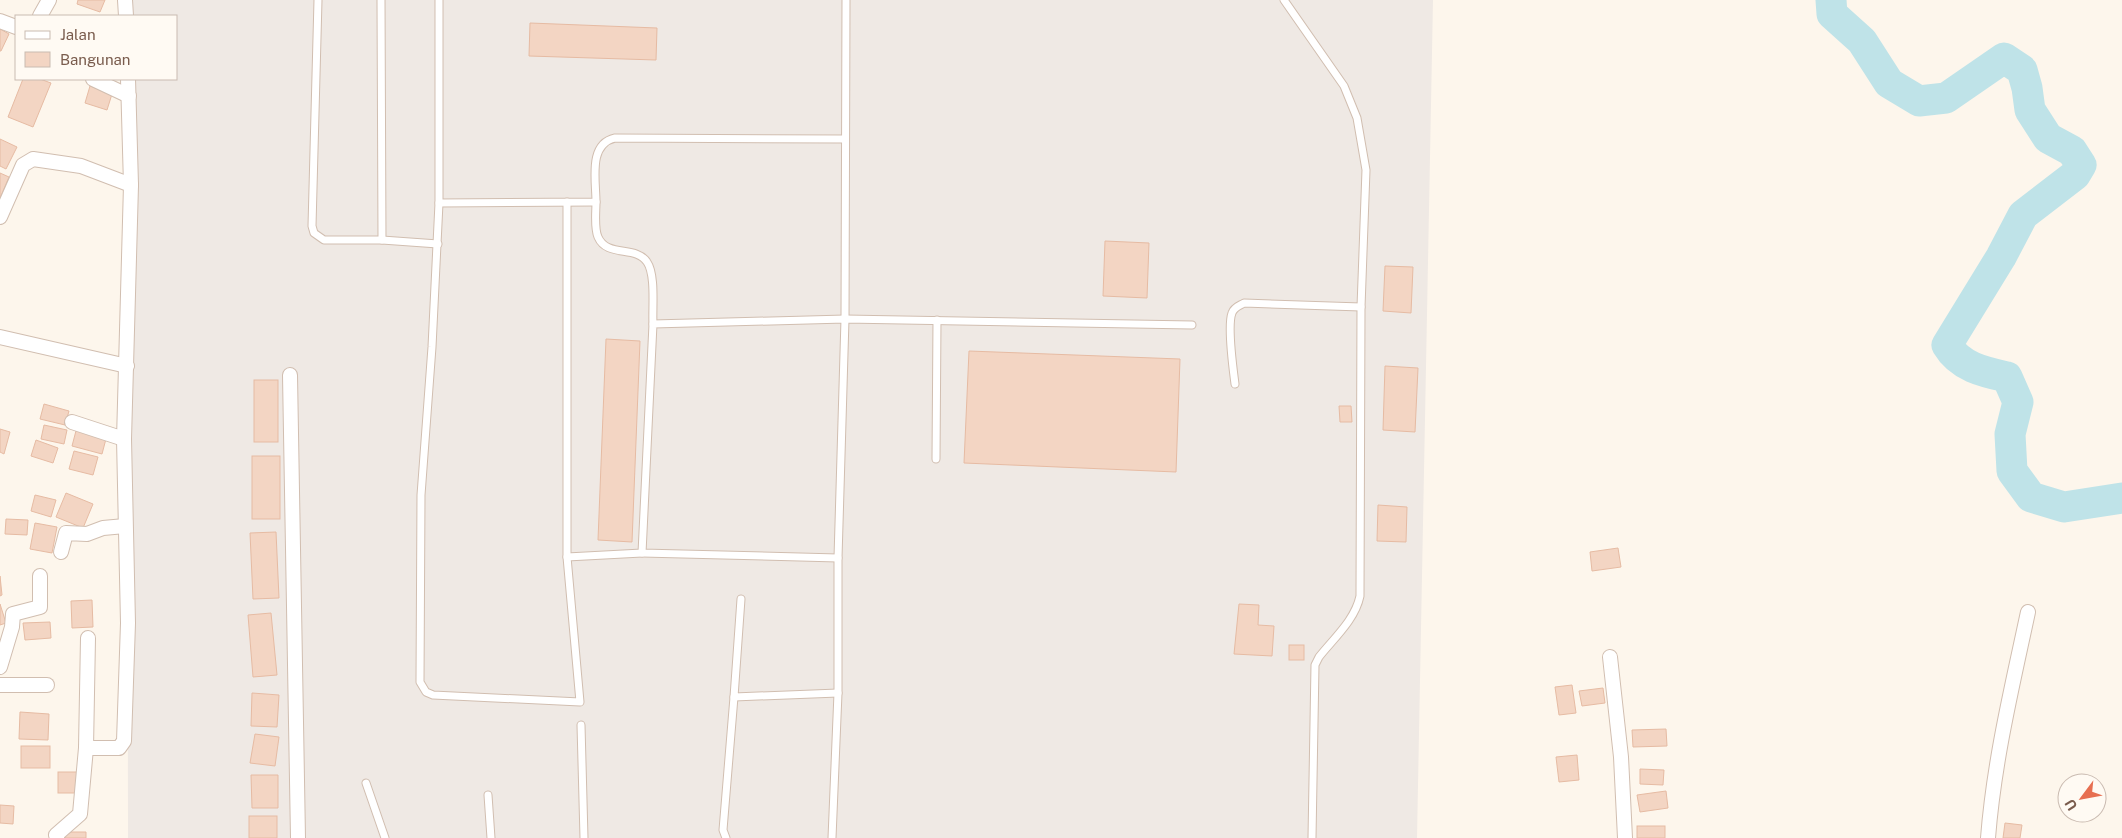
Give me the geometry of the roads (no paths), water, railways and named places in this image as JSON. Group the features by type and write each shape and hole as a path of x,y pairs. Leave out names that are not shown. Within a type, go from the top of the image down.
{"street":[{"path":"40,15 48,0"},
{"path":"125,0 126,15"},
{"path":"0,21 15,27"},
{"path":"94,80 129,96"},
{"path":"86,748 119,748 124,741 128,623 124,439 128,366 131,185 128,80"},
{"path":"0,217 23,165 33,159 81,166 131,185"},
{"path":"0,337 128,366"},
{"path":"290,375 298,838"},
{"path":"72,422 124,439"},
{"path":"61,552 66,533 87,534 103,528 125,526"},
{"path":"0,667 14,614 40,607 40,576"},
{"path":"1988,838 1992,792 2006,712 2028,612"},
{"path":"56,838 56,835 80,814 86,748 88,638"},
{"path":"1610,657 1621,757 1625,838"},
{"path":"0,685 47,685"}],"lane":[{"path":"318,0 314,233 324,240 382,240 438,244"},
{"path":"381,0 382,240"},
{"path":"439,0 440,203 421,495 420,682 426,692 433,695 580,702 566,557 567,202"},
{"path":"832,838 838,693 838,558 844,319 846,0"},
{"path":"1284,0 1344,86 1357,118 1366,170 1360,307 1360,596 1352,616 1319,657 1316,665 1312,838"},
{"path":"642,553 653,324 651,271 641,255 611,250 603,245 597,236 596,152 606,140 615,138 845,139"},
{"path":"440,203 596,202"},
{"path":"1235,384 1230,324 1232,312 1236,307 1244,304 1360,307"},
{"path":"653,324 844,319 1192,325"},
{"path":"936,459 937,320"},
{"path":"566,557 642,553 838,558"},
{"path":"726,838 723,830 741,599"},
{"path":"734,697 838,693"},
{"path":"581,724 584,838"},
{"path":"366,783 385,838"},
{"path":"488,795 491,838"}],"waterway":[{"path":"1831,0 1832,14 1862,41 1889,83 1919,101 1946,98 2004,58 2022,70 2030,110 2048,138 2072,151 2081,165 2075,175 2023,215 2001,257 1947,345 1959,359 1973,367 2007,377 2018,402 2010,434 2012,471 2031,497 2064,507 2122,498"}]}
